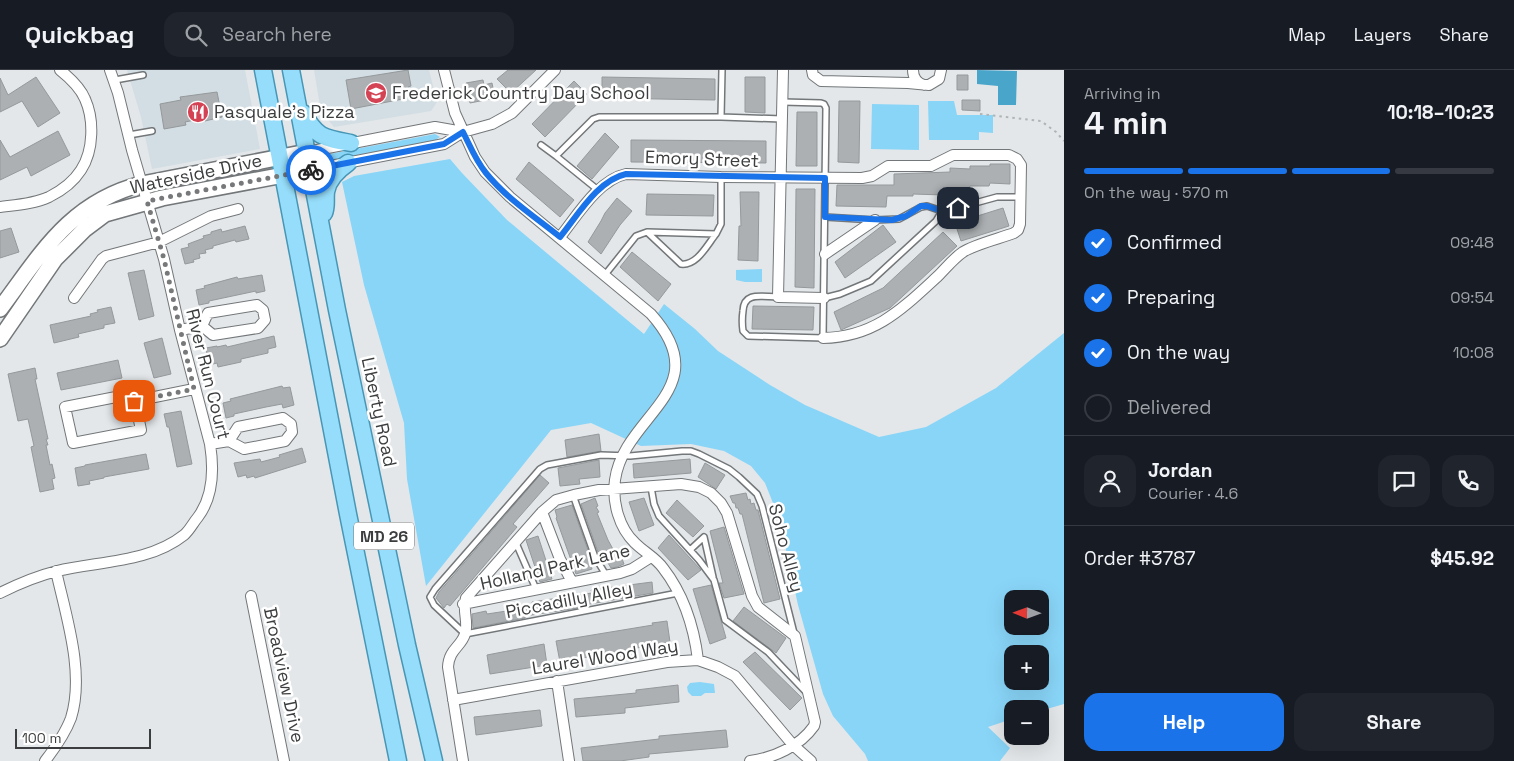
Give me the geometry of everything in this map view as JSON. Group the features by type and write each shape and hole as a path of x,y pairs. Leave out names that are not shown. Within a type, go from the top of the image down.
{"main road":[{"name":"MD 26","path":"263,70 348,514 398,761"},
{"name":"Liberty Road","path":"290,70 408,654 434,761"},
{"path":"297,103 315,132 332,140 351,144"},
{"path":"320,222 326,208 326,190 329,183 340,169 348,163"}],"street":[{"path":"0,207 32,202 50,196 70,183 81,170 87,157 91,137 91,116 84,97 76,84 60,70"},
{"name":"River Run Court","path":"0,593 18,583 56,571 144,555 165,548 185,534 203,510 210,492 213,460 210,444 194,389 159,242 128,135 115,80 110,70"},
{"path":"444,70 455,113 475,157 485,172 510,197 651,314 662,326 668,337 675,359 672,382 667,395 623,456 615,480 616,505 625,532 633,542 662,567 678,593 691,622 698,660"},
{"path":"310,170 444,144 463,132 492,124 508,116 525,102 555,70"},
{"path":"783,70 778,296 824,298"},
{"path":"812,70 813,75 821,81 925,85 934,83 939,79 941,70"},
{"path":"913,70 917,81 925,85"},
{"path":"307,152 436,127 463,132"},
{"name":"Waterside Drive","path":"0,309 50,242 68,223 87,208 108,196 126,188 142,184 307,152"},
{"name":"Emory Street","path":"560,237 603,184 617,176 626,174 862,178 872,176 888,166 931,166 953,155 1009,155 1018,159 1021,165 1020,197"},
{"name":"Waterside Drive","path":"0,339 55,259 85,229 104,214 147,201 310,170"},
{"path":"823,338 841,338 869,330 913,299 964,252 1014,233 1018,230 1020,224 1020,197"},
{"path":"74,298 106,256 159,242 211,216 238,209"},
{"path":"825,254 875,220"},
{"path":"180,330 202,326 213,335 258,328 265,320 263,310 257,305 208,313 202,326"},
{"path":"134,401 140,430 73,443 66,407 116,397 134,401 194,389"},
{"path":"210,444 229,441 244,450 285,441 292,432 291,424 283,418 238,427 229,441"},
{"path":"462,761 448,660 465,634 464,604 466,598 542,512 556,500 599,490 681,484 700,487 711,493 721,503 728,513 752,596 758,607 795,636 815,722 814,726 793,745 776,755 750,761"},
{"path":"542,512 560,558 572,582"},
{"name":"Holland Park Lane","path":"464,604 632,569 651,557"},
{"path":"45,761 56,747 70,719 75,703 76,688 72,647 56,571"},
{"name":"Broadview Drive","path":"251,596 284,761"},
{"name":"Laurel Wood Way","path":"453,700 667,662 698,660 718,667 735,676 793,745 811,761"},
{"path":"557,681 569,761"}],"lane":[{"path":"721,117 722,70"},
{"path":"115,80 143,75"},
{"path":"778,296 751,297 746,299 743,303 743,332 748,336 823,338 826,108 821,103 782,102"},
{"path":"556,156 593,119 599,117 782,119"},
{"path":"128,135 152,130"},
{"path":"541,145 598,190"},
{"path":"647,232 681,264 687,265 694,261 716,234 721,224 722,177"},
{"path":"825,217 875,220 899,219 921,206 942,211 997,197 1020,197"},
{"path":"824,298 840,294 871,281 936,221 942,211"},
{"path":"604,276 636,236 647,232 716,234"},
{"name":"Soho Alley","path":"465,634 434,605 430,597 506,506 540,469 546,465 601,456 652,455 682,450 699,454 728,469 748,484 756,494 762,506 795,636"},
{"path":"651,487 654,504 659,516 714,580"},
{"path":"573,495 595,557 606,575"},
{"path":"690,550 704,536 725,620 768,652 808,694"},
{"path":"516,542 536,589"},
{"name":"Piccadilly Alley","path":"465,634 678,593"}],"path":[{"path":"980,114 1041,121 1056,132 1064,141"}],"shaded area":[{"path":"127,70 245,70 260,149 152,169 141,117"},
{"name":"Frederick Country Day School","path":"314,70 429,70 437,102 431,111 334,127 320,106"},
{"path":"977,70 1017,71 1016,105 998,105 998,86 977,84"},
{"path":"928,101 954,101 957,115 993,115 993,133 979,132 979,140 929,140"},
{"path":"872,104 919,105 919,150 871,149"},
{"path":"435,134 440,137 434,141 325,161 324,155"},
{"path":"450,159 507,220 644,334 664,304 718,351 770,385 805,405 879,437 926,427 996,388 1064,333 1064,704 1049,708 1049,700 1004,700 1004,722 988,727 1004,742 1004,745 1010,748 1000,761 868,761 865,754 833,716 823,694 798,605 779,518 765,483 751,466 724,451 691,444 641,446 591,423 551,430 426,586 407,479 404,423 364,285 342,182 354,176"},
{"path":"762,269 762,282 736,280 736,270"},
{"path":"690,683 714,684 715,693 692,696 688,692 687,687"}],"building":[{"path":"408,70 411,86 408,87 409,94 403,95 403,99 351,109 346,80"},
{"path":"508,70 536,70 511,93 497,79"},
{"path":"957,75 968,75 968,90 957,90"},
{"path":"36,77 60,113 38,127 22,101 0,112 0,78 8,95"},
{"path":"602,77 715,79 715,100 602,98"},
{"path":"745,77 765,77 765,113 745,112"},
{"path":"483,80 484,85 492,83 495,98 470,103 466,83"},
{"path":"574,81 587,94 545,137 532,124"},
{"path":"217,92 222,117 205,121 205,118 185,122 186,125 164,129 160,104 181,100 180,97"},
{"path":"962,100 980,100 980,111 962,110"},
{"path":"839,101 860,101 859,163 838,162"},
{"path":"797,112 817,112 817,166 796,166"},
{"path":"58,131 70,155 31,176 27,167 0,180 0,140 10,157"},
{"path":"605,133 619,147 592,179 577,166"},
{"path":"631,140 766,141 766,163 631,162"},
{"path":"529,162 574,200 560,217 516,179"},
{"path":"990,164 1010,164 1010,184 990,183 989,186 943,188 943,195 913,194 913,196 887,196 886,207 836,206 837,185 894,185 894,174 950,172 950,168 970,169 970,166 990,166"},
{"path":"796,189 815,189 814,288 795,287"},
{"path":"740,192 759,192 758,261 738,260 739,226 741,226"},
{"path":"647,194 714,195 713,216 646,215"},
{"path":"617,198 632,211 620,225 601,254 588,242 605,213"},
{"path":"1003,208 1009,226 961,241 955,223"},
{"path":"883,225 896,242 845,278 835,262"},
{"path":"245,226 249,239 236,242 235,240 213,246 213,248 205,250 206,253 199,254 200,258 193,260 194,262 185,264 181,249 189,247 188,244 204,238 203,236 211,234 211,232 221,229 222,232"},
{"path":"11,228 19,252 0,258 0,231"},
{"path":"943,232 957,246 890,308 841,330 834,312 883,288"},
{"path":"632,252 671,284 658,301 620,267"},
{"path":"144,270 154,316 139,320 128,273"},
{"path":"262,275 265,291 256,293 256,291 199,305 196,290 205,288 204,286 237,277 238,279"},
{"path":"753,306 814,307 813,330 752,329"},
{"path":"111,307 115,323 104,325 104,328 78,334 79,337 54,343 50,325 91,316 90,314 98,312 97,310"},
{"path":"274,336 276,347 268,349 268,353 241,359 241,362 218,367 217,363 209,365 206,348 226,345 227,347"},
{"path":"162,338 171,374 154,378 144,343"},
{"path":"118,360 122,378 61,390 57,373"},
{"path":"35,368 37,379 35,379 48,439 46,439 48,445 46,445 55,478 52,479 54,489 40,492 31,447 34,446 28,419 18,421 8,374"},
{"path":"282,386 283,388 290,387 294,405 283,408 282,404 266,407 234,414 234,416 226,418 223,403 231,401 230,399"},
{"path":"181,411 192,464 177,467 169,427 167,427 164,414"},
{"path":"599,434 601,451 567,457 565,440"},
{"path":"302,448 306,462 255,478 254,476 247,478 246,475 238,477 234,463 260,459 261,462"},
{"path":"146,454 149,469 104,477 89,481 90,484 78,486 75,468"},
{"path":"690,459 691,473 634,478 633,464"},
{"path":"599,460 600,477 579,479 580,484 560,486 558,468"},
{"path":"705,463 725,475 716,489 698,477"},
{"path":"540,475 549,483 513,524 517,527 450,606 447,604 444,608 436,598 439,592"},
{"path":"746,493 748,500 750,499 751,504 754,503 756,510 758,510 780,599 764,603 742,514 736,508 730,496"},
{"path":"595,498 598,506 596,507 599,512 597,513 608,540 614,551 617,550 619,557 621,556 624,564 617,567 611,568 601,551 598,552 581,504"},
{"path":"644,498 654,525 639,531 629,502"},
{"path":"677,500 704,526 693,537 666,513"},
{"path":"572,505 590,556 588,556 592,569 576,574 556,518 555,510"},
{"path":"724,527 744,594 724,598 719,583 723,583 710,531"},
{"path":"669,535 701,570 688,580 658,548"},
{"path":"538,536 552,579 540,582 526,540"},
{"path":"652,582 653,593 584,605 584,607 525,616 525,618 473,628 472,614 486,611 487,614 533,607 532,602 592,593 591,590"},
{"path":"711,585 726,638 710,644 693,589"},
{"path":"744,607 786,638 776,653 733,621"},
{"path":"667,621 670,642 560,662 556,641"},
{"path":"544,644 547,665 490,674 487,655"},
{"path":"755,652 802,698 790,710 743,662"},
{"path":"678,685 679,702 625,708 625,713 576,717 574,699 636,693 636,690"},
{"path":"540,710 542,726 476,735 474,717"},
{"path":"726,730 728,747 649,754 649,757 620,761 583,761 581,748 659,739 659,736"}],"way so far":[{"path":"134,401 194,389 164,259 147,201 311,170"}],"place":[{"name":"Frederick Country Day School","path":"376,93"},
{"name":"Pasquale's Pizza","path":"198,112"}],"route":[{"path":"311,170 444,144 463,132 475,157 485,172 510,197 560,237 603,184 617,176 636,173 722,177 825,178 825,217 892,220 906,216 921,206 942,211 958,208"}]}
